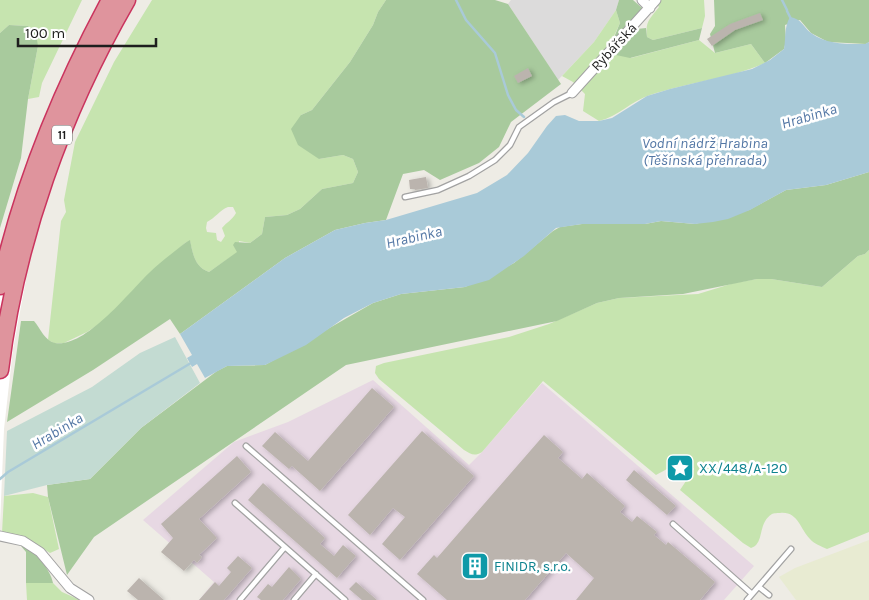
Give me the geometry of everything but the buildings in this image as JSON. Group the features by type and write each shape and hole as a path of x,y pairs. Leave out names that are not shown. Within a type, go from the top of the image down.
{"highway":[{"name":"11","path":"0,370 8,320 7,279 17,216 46,131 81,54 110,0"},
{"name":"11","path":"7,279 86,78 127,0"}],"street":[{"path":"642,0 653,4"},
{"name":"Rybářská","path":"572,93 653,4"},
{"path":"0,536 23,541 40,552 70,588 89,600"}],"lane":[{"path":"405,198 438,190 469,176 495,160 510,145 519,127 554,102 572,93"},
{"path":"246,446 422,600"},
{"path":"234,503 345,600"},
{"path":"673,524 752,594"},
{"path":"240,600 285,547"},
{"path":"747,600 792,549"},
{"path":"294,600 316,574"},
{"path":"759,586 769,595"}],"shaded area":[{"path":"511,0 619,0 616,10 594,42 558,80 508,4"},
{"path":"373,380 469,465 542,383 754,566 724,600 199,600 214,582 143,520 234,442 288,422"}],"green space":[{"path":"0,0 82,0 42,83 39,97 28,99 38,46 28,26 9,25 0,33"},
{"path":"152,0 386,0 350,62 312,110 301,115 319,159 343,155 353,159 358,172 353,183 322,189 300,209 287,215 265,217 262,234 250,243 239,241 238,252 209,272 198,264 190,241 185,243 102,322 64,343 54,343 48,340 61,221 66,212 64,200 75,142 114,62","holes":["233,207 236,213 222,228 225,236 221,242 217,240 216,233 207,232 207,222 225,208"]},
{"path":"386,0 495,0 508,4 561,84 511,122 499,147 479,163 440,180 424,170 403,174 386,220 335,230 285,258 180,334 170,319 93,370 7,422 21,321 34,321 51,342 67,342 80,337 119,305 153,269 190,240 198,264 209,272 237,252 233,245 235,242 250,243 262,234 265,217 287,215 300,209 322,189 353,183 358,172 353,159 343,155 319,159 298,145 291,129 301,115 312,110 350,62"},
{"path":"619,0 633,0 642,8 632,23 637,29 646,28 647,37 653,40 702,28 699,40 630,58 616,55 610,47 620,23 616,10"},
{"path":"653,0 704,0 705,16 702,28 653,40 647,37 648,24 659,7"},
{"path":"714,0 869,0 869,42 866,44 828,42 811,33 800,20 785,25 786,41 784,49 765,63 751,44 715,53 710,34 715,26"},
{"path":"616,10 620,23 614,36 631,58 699,40 715,53 751,44 765,63 723,77 650,95 613,116 599,121 583,111 585,94 573,82 562,76 594,42"},
{"path":"9,25 28,26 36,34 38,46 28,99 21,158 0,228 0,33"},
{"path":"869,172 869,250 865,254 858,256 822,287 771,279 757,279 683,294 619,298 597,303 557,321 346,365 94,537 67,575 48,497 47,485 90,479 141,428 217,371 227,366 265,365 373,303 401,294 465,287 514,263 560,227 582,224 645,224 661,221 695,224 749,210 786,190 826,185"},
{"path":"869,250 869,532 827,549 812,541 795,518 786,513 773,514 767,518 758,542 751,548 680,490 694,469 690,465 686,463 676,464 656,475 543,381 482,452 475,455 464,450 379,379 375,373 376,366 384,363 509,337 549,324 597,303 619,298 698,294 734,283 757,279 771,279 822,287 858,256 865,254"},
{"path":"175,337 200,383 141,428 90,479 47,485 4,496 7,431 92,387 140,353"},
{"path":"33,493 48,497 59,549 50,553 29,540 2,533 4,496"},
{"path":"869,540 869,600 796,600 779,577 795,568"},
{"path":"21,546 31,551 41,561 49,572 53,583 26,583 26,552"},
{"path":"26,583 53,583 62,592 80,600 27,600"}],"water":[{"name":"Vodní nádrž Hrabina (Těšínská přehrada)","path":"790,17 797,19 817,37 830,42 865,44 869,42 869,172 826,185 786,190 750,210 728,219 713,222 695,224 661,221 645,224 582,224 556,228 524,256 489,280 465,287 401,294 373,303 344,318 306,345 265,365 227,366 205,378 197,364 192,367 187,358 192,355 180,334 285,258 335,230 386,220 477,193 507,175 528,153 556,116 565,115 579,121 599,121 612,118 647,96 752,69 770,60 784,49 786,29"}],"pier":[{"path":"0,274 26,280 13,349 4,429 0,525"}],"waterway":[{"path":"456,0 466,20 495,53 508,95 516,110 524,117"},
{"path":"782,0 787,10"},
{"path":"787,11 791,19"},
{"name":"Hrabinka","path":"0,479 8,472 191,363"}],"place":[{"name":"XX/448/A-120","path":"680,468"},
{"name":"FINIDR, s.r.o.","path":"475,566"}]}
